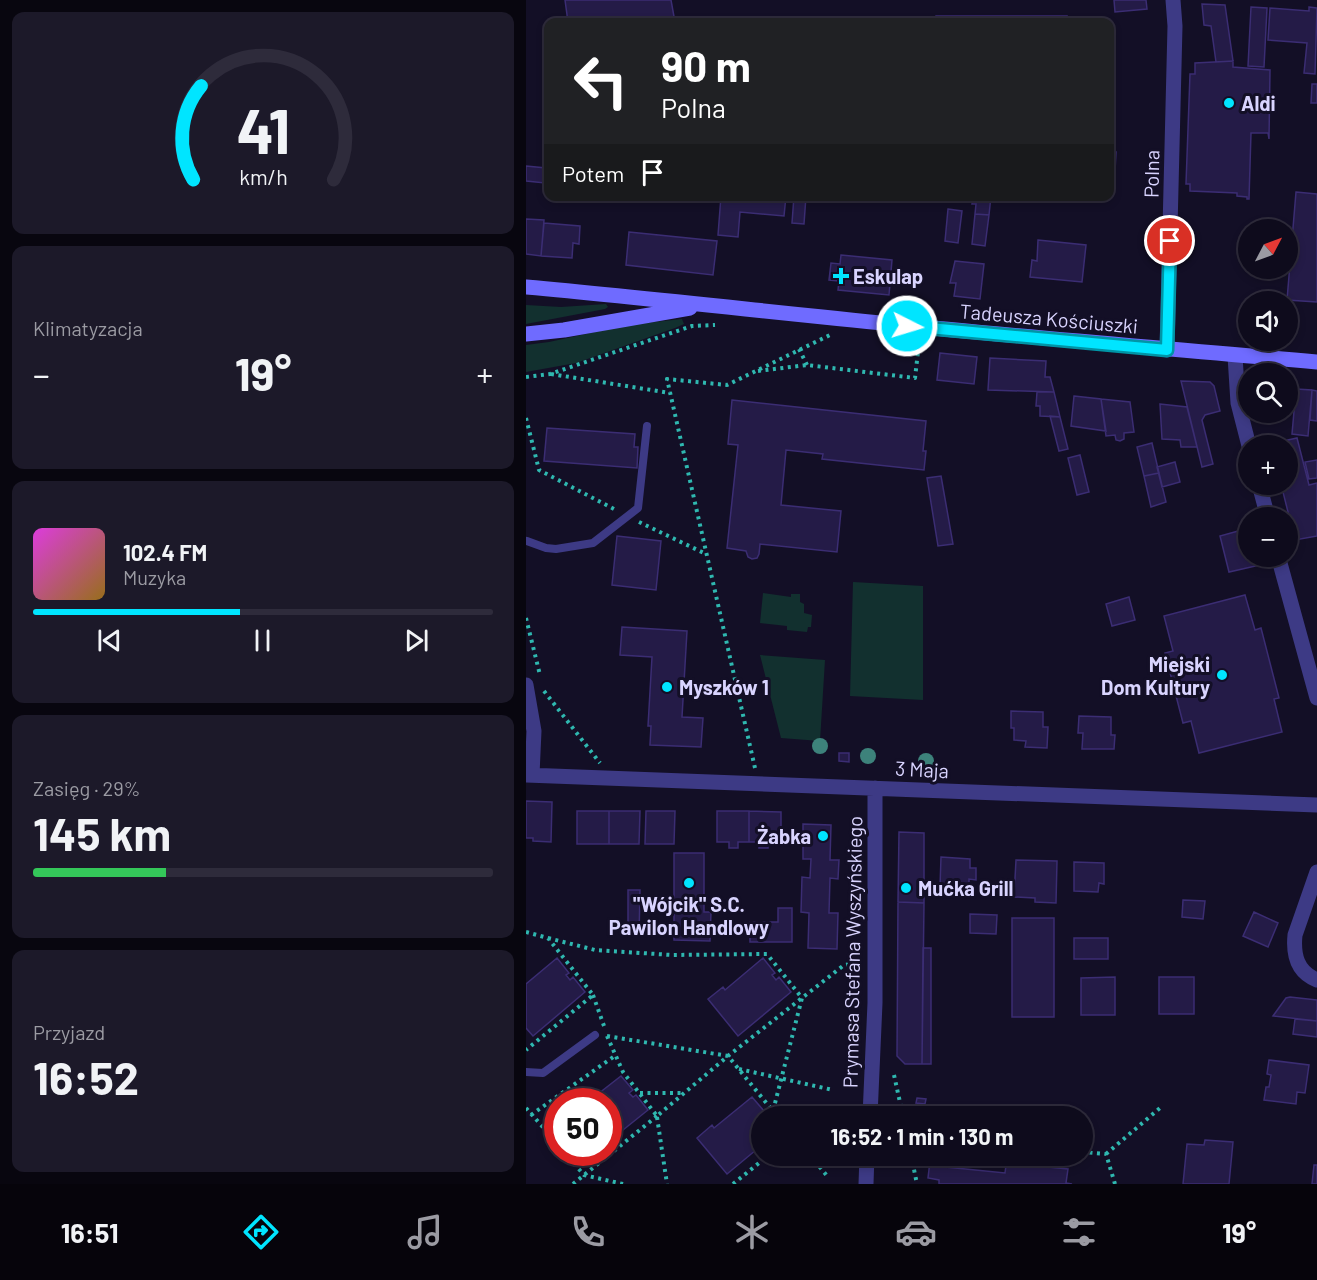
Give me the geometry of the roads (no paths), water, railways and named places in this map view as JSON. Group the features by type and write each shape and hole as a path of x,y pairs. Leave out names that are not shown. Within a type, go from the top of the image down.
{"main road":[{"name":"Tadeusza Kościuszki","path":"526,287 922,327 1316,362"},
{"name":"Tadeusza Kościuszki","path":"526,334 564,330 705,306"}],"street":[{"name":"Polna","path":"1167,350 1176,26 1173,0"},
{"path":"1235,356 1238,403 1246,435"},
{"path":"1281,567 1313,672 1316,698"},
{"path":"526,685 534,731 529,775"},
{"name":"3 Maja","path":"529,775 1316,805"},
{"name":"Prymasa Stefana Wyszyńskiego","path":"871,1106 876,1003 875,788"},
{"path":"1314,979 1296,963 1294,945 1295,935 1316,872"},
{"path":"866,1184 867,1166"}],"lane":[{"path":"527,541 546,549 593,543 638,508 647,426"},
{"path":"526,1072 543,1073 595,1035"}],"place":[{"name":"Aldi","path":"1229,103"},
{"name":"Eskulap","path":"841,276"},
{"name":"Miejski Dom Kultury","path":"1222,675"},
{"name":"Myszków 1","path":"667,687"},
{"name":"Żabka","path":"823,836"},
{"name":"\"Wójcik\" S.C. Pawilon Handlowy","path":"689,883"},
{"name":"Mućka Grill","path":"906,888"}]}
